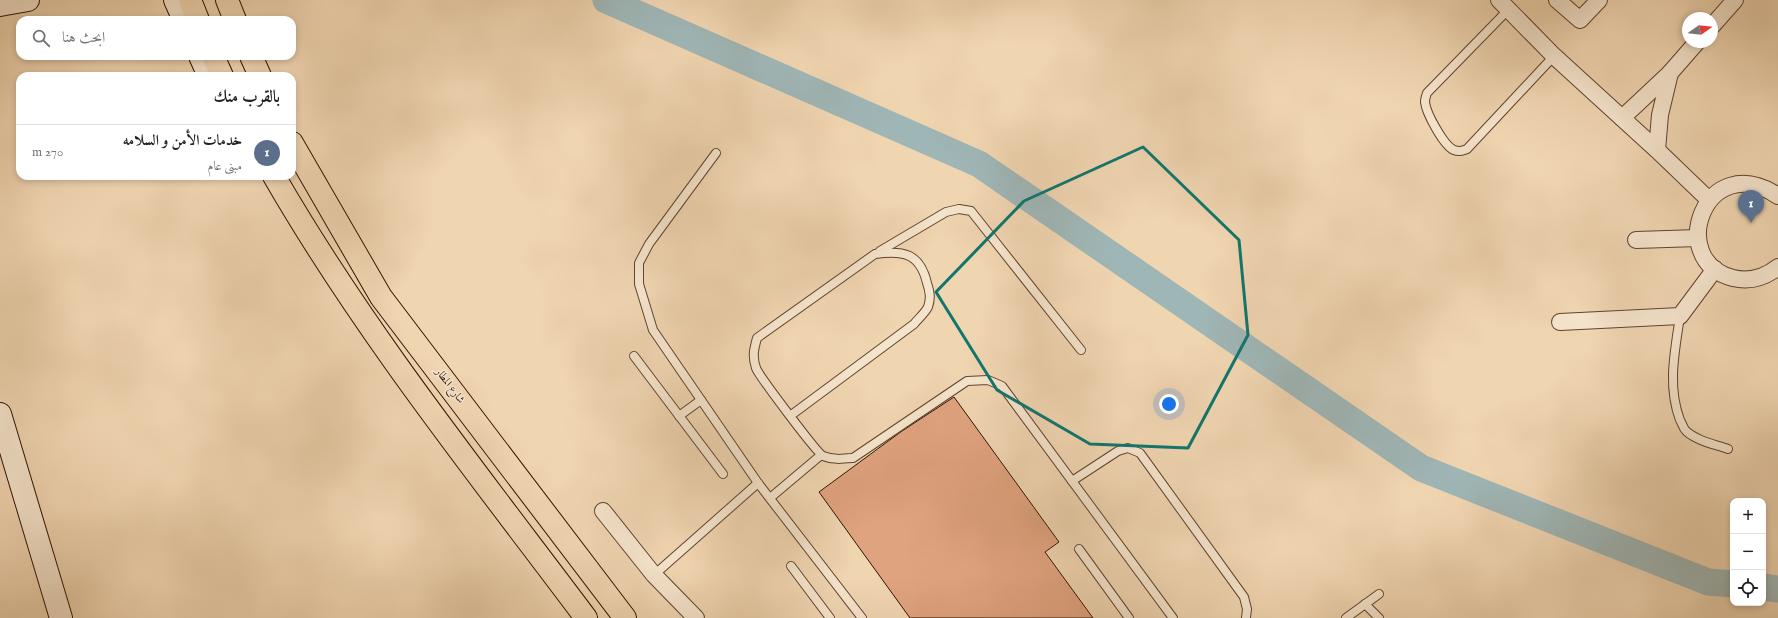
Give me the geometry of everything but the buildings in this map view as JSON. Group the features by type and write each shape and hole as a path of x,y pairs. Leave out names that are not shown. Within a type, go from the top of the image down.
{"main road":[{"path":"190,0 196,16"},
{"path":"227,0 233,16"},
{"path":"215,60 220,72"},
{"path":"253,60 258,72"},
{"name":"شارع المطار","path":"296,150 381,297 625,618"},
{"path":"276,180 360,314 586,618"}],"street":[{"path":"0,5 28,0"},
{"path":"175,0 182,16"},
{"path":"1557,0 1580,20 1599,0"},
{"path":"1718,19 1735,0"},
{"path":"1503,5 1554,56 1657,150 1709,200"},
{"path":"1622,118 1670,73 1692,48"},
{"path":"202,60 207,72"},
{"path":"1657,150 1660,115 1670,73"},
{"path":"1778,196 1765,187 1750,183 1735,184 1720,190 1709,200 1701,212 1698,224 1698,238 1704,255 1715,269 1727,276 1741,280 1755,279 1769,274 1778,267"},
{"path":"1636,240 1698,238"},
{"path":"1560,322 1680,316 1715,269"},
{"path":"0,414 62,618"},
{"path":"603,511 654,575 696,618"}],"lane":[{"path":"1503,5 1427,93 1424,100 1430,118 1437,131 1453,150 1461,152 1467,150 1554,56"},
{"path":"716,153 649,244 639,263 639,284 653,330 758,483 862,618"},
{"path":"1081,350 971,211 959,209 946,212 876,254 757,338 753,355 757,370 790,416 821,455 837,460 853,458 967,381 988,380 1002,386 1173,618"},
{"path":"790,416 914,324 927,308 931,296 924,269 909,255 893,251 876,254"},
{"path":"1680,316 1672,368 1673,391 1677,411 1685,430 1699,440 1728,449"},
{"path":"634,356 723,474"},
{"path":"679,416 701,400"},
{"path":"1072,481 1118,451 1128,448 1140,453 1244,597 1247,609 1246,618"},
{"path":"770,498 821,455"},
{"path":"654,575 758,483"},
{"path":"1079,549 1129,618"},
{"path":"791,566 830,618"},
{"path":"1346,618 1379,594"},
{"path":"1365,604 1379,618"}],"highlighted area":[{"path":"1143,147 1239,240 1248,335 1188,448 1090,444 997,390 936,292 1024,201"}],"waterway":[{"path":"606,0 979,164 1421,468 1708,582 1730,584"},
{"path":"1766,587 1778,589"}],"place":[{"name":"خدمات الأمن و السلامه","path":"1751,223"}]}
